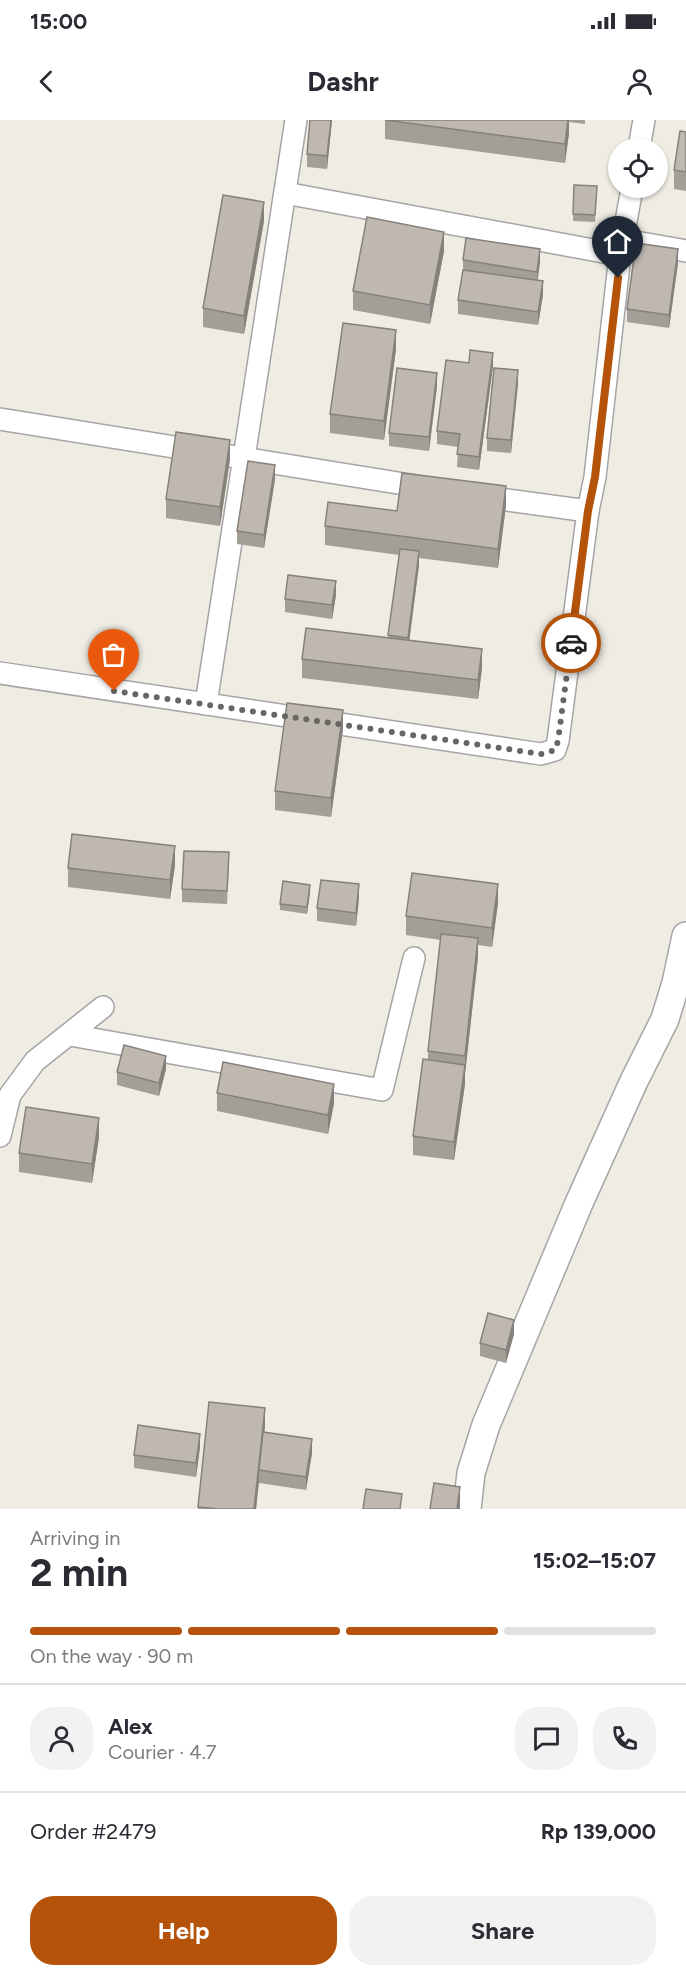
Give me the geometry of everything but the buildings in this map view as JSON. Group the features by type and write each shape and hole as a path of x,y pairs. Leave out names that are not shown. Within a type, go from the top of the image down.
{"street":[{"path":"206,704 296,120"},
{"path":"641,138 644,120"},
{"path":"285,193 622,248 686,251"},
{"path":"0,673 541,754 555,750 588,511 595,477 622,248 630,198"},
{"path":"0,419 244,459 588,511"},
{"path":"467,1509 471,1473 486,1425 579,1203 634,1081 665,1019 676,983 686,936"},
{"path":"70,1035 382,1090 414,958"},
{"path":"0,1136 10,1095 35,1061 103,1007"}],"way so far":[{"path":"114,691 541,754 555,750 558,741 571,643"}],"route":[{"path":"571,643 588,511 595,477 618,278"}]}
